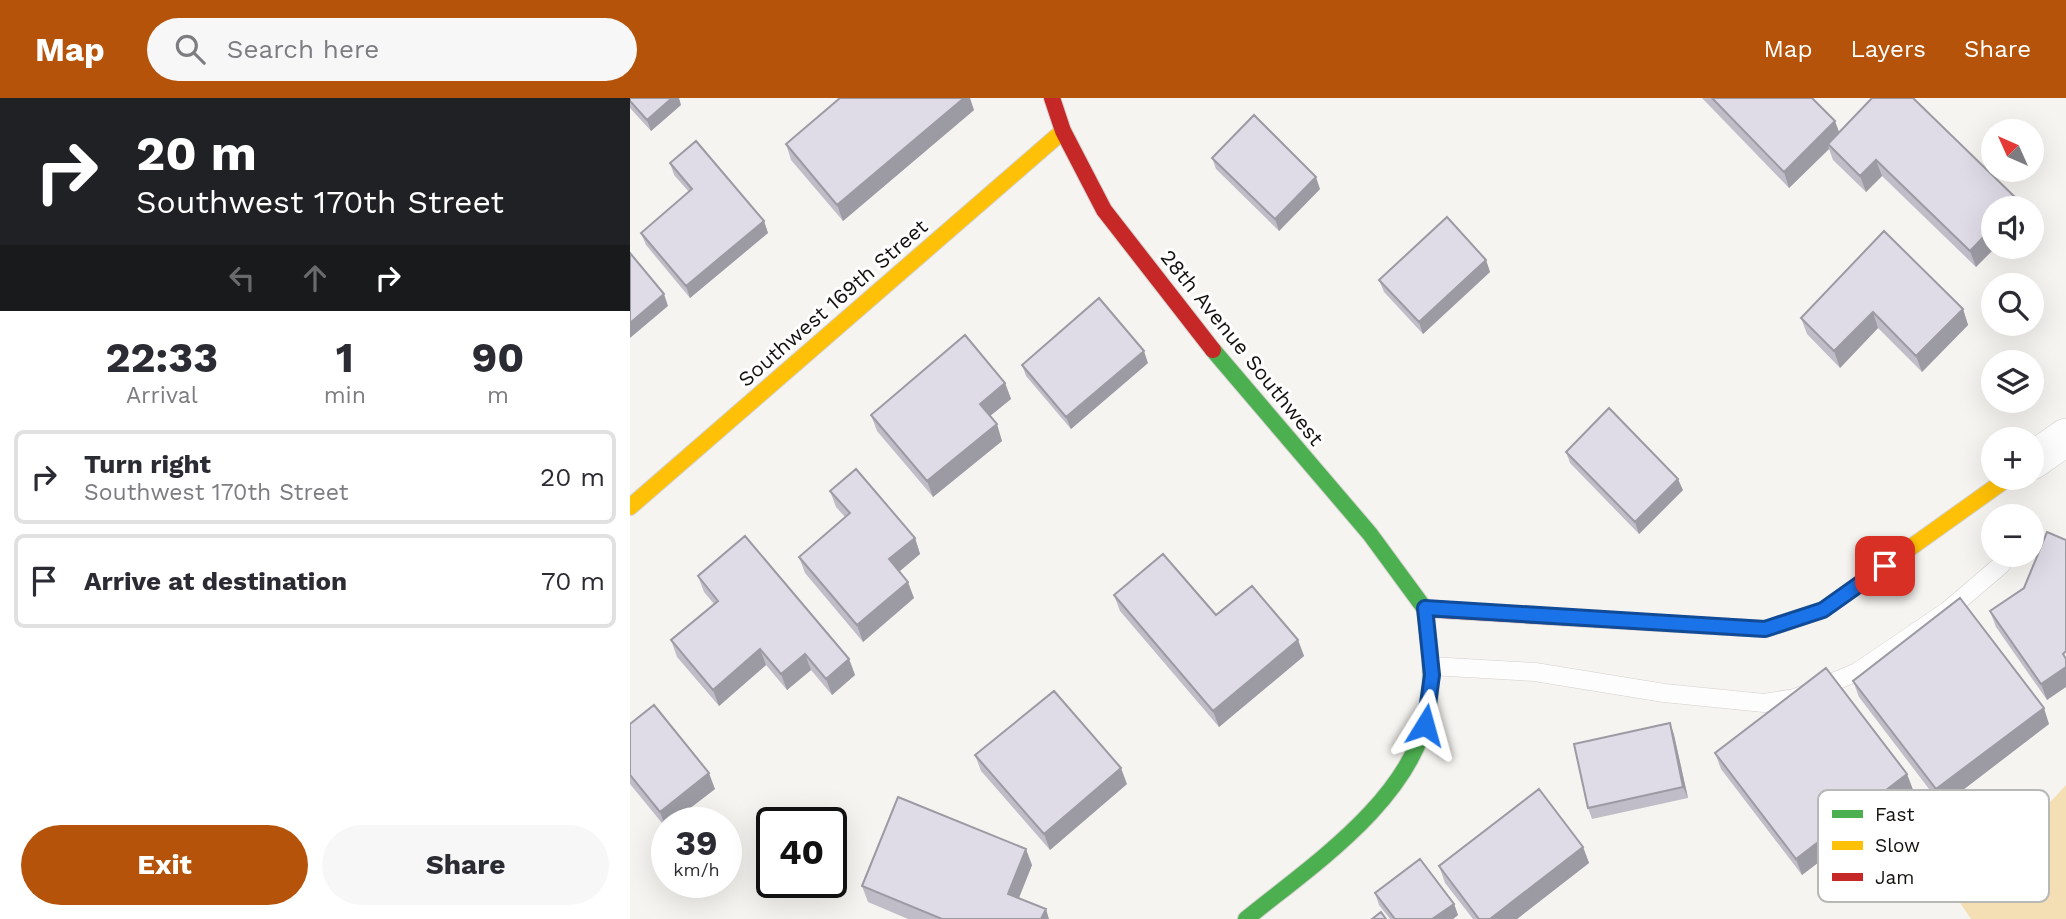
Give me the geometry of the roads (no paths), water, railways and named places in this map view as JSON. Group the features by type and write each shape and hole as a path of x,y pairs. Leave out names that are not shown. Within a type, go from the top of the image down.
{"street":[{"name":"28th Avenue Southwest","path":"1052,98 1063,131 1104,210 1218,357 1370,534 1425,608"},
{"name":"Southwest 169th Street","path":"630,507 1063,131"},
{"path":"2044,453 2066,437"},
{"path":"1246,919 1356,827 1402,776 1425,725 1431,666 1425,608 1765,629 1823,610 1991,490"}],"lane":[{"path":"1431,666 1535,672 1664,693 1764,703 1795,698 1857,672 1947,611 1999,567"}]}
